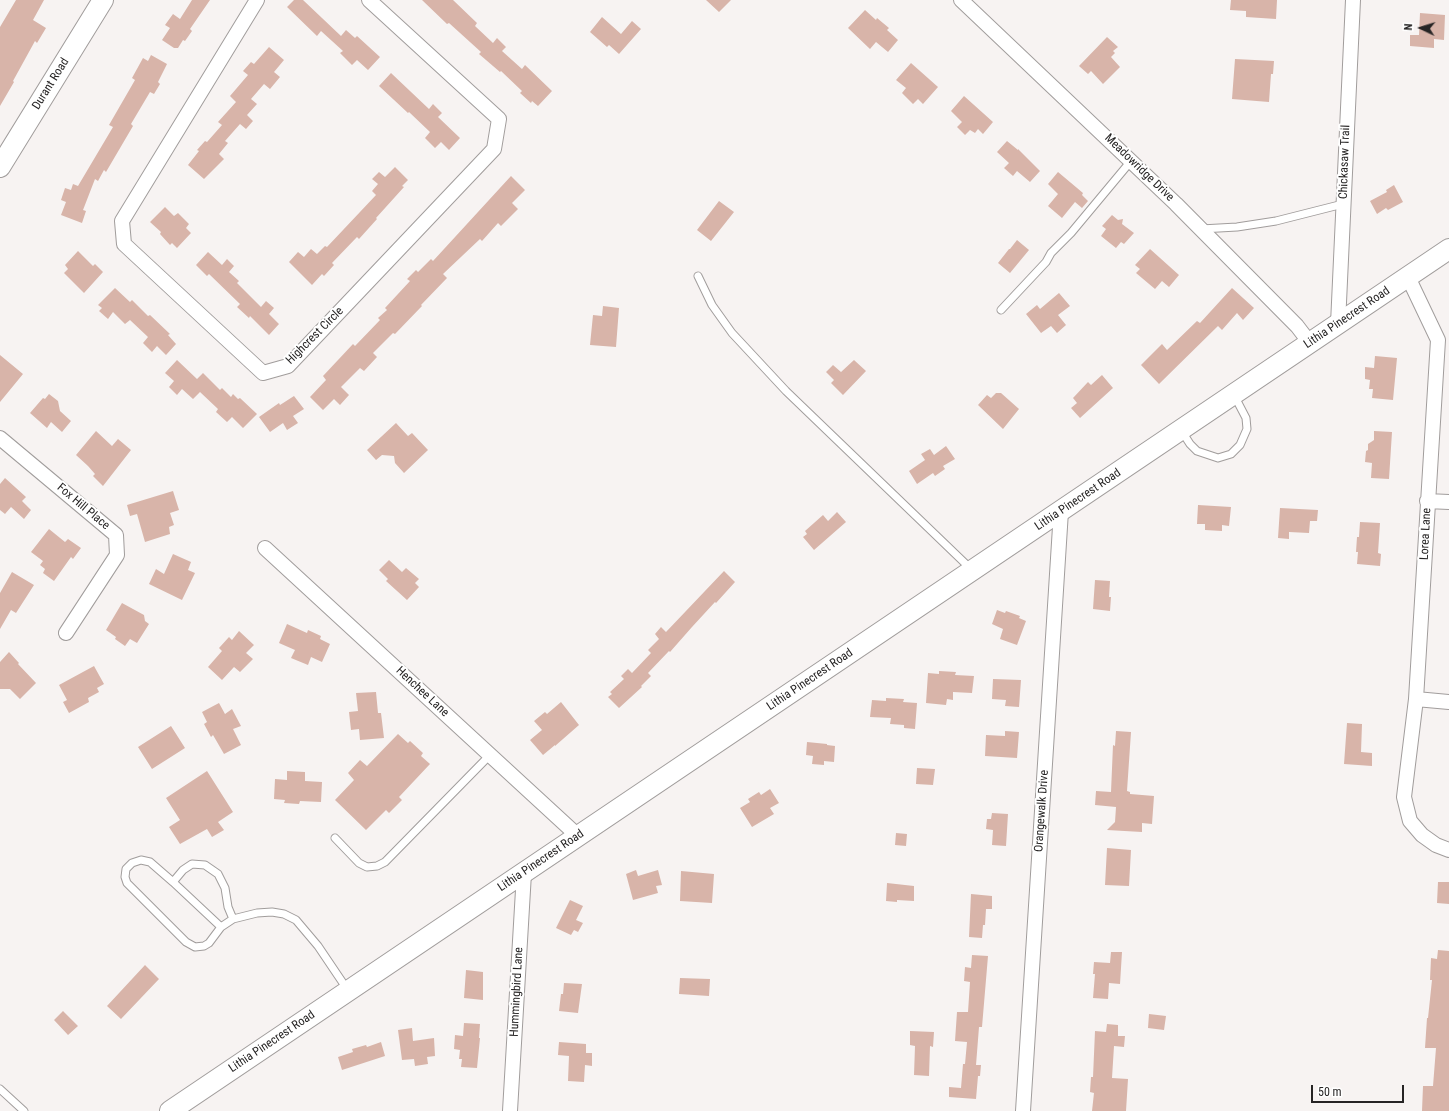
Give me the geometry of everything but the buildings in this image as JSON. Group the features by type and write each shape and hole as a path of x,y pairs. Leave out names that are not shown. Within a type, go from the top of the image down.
{"main road":[{"name":"Durant Road","path":"0,167 103,0"},
{"name":"Lithia Pinecrest Road","path":"170,1111 1061,512 1449,249"}],"street":[{"name":"Highcrest Circle","path":"257,0 122,221 124,244 263,373 288,366 494,149 499,119 369,0"},
{"name":"Meadowridge Drive","path":"961,0 1201,228 1297,326 1310,343"},
{"name":"Chickasaw Trail","path":"1338,324 1353,0"},
{"name":"Lorea Lane","path":"1408,277 1438,340 1416,699 1404,796 1410,821 1427,839 1436,845 1449,850"},
{"name":"Fox Hill Place","path":"0,438 116,535 117,555 66,633"},
{"path":"1427,501 1449,502"},
{"name":"Orangewalk Drive","path":"1023,1111 1061,512"},
{"name":"Henchee Lane","path":"265,548 578,836"},
{"path":"1416,699 1449,702"},
{"name":"Hummingbird Lane","path":"510,1111 524,873"}],"lane":[{"path":"1001,310 1046,262 1051,253 1071,233 1131,161"},
{"path":"1201,228 1237,227 1276,221 1343,204"},
{"path":"698,276 712,305 732,333 786,391 973,571"},
{"path":"1181,430 1190,444 1197,451 1218,458 1231,454 1240,445 1247,429 1246,418 1234,394"},
{"path":"335,838 359,863 367,867 377,866 385,862 490,755"},
{"path":"221,927 150,862 141,860 132,863 126,869 124,877 127,883 186,942 194,947 204,946 209,943 221,927 233,919 257,913 272,912 284,914 296,920 318,946 348,991"},
{"path":"173,882 183,870 192,864 205,865 218,874 224,888 228,907 233,919"},
{"path":"0,1089 24,1111"}]}
